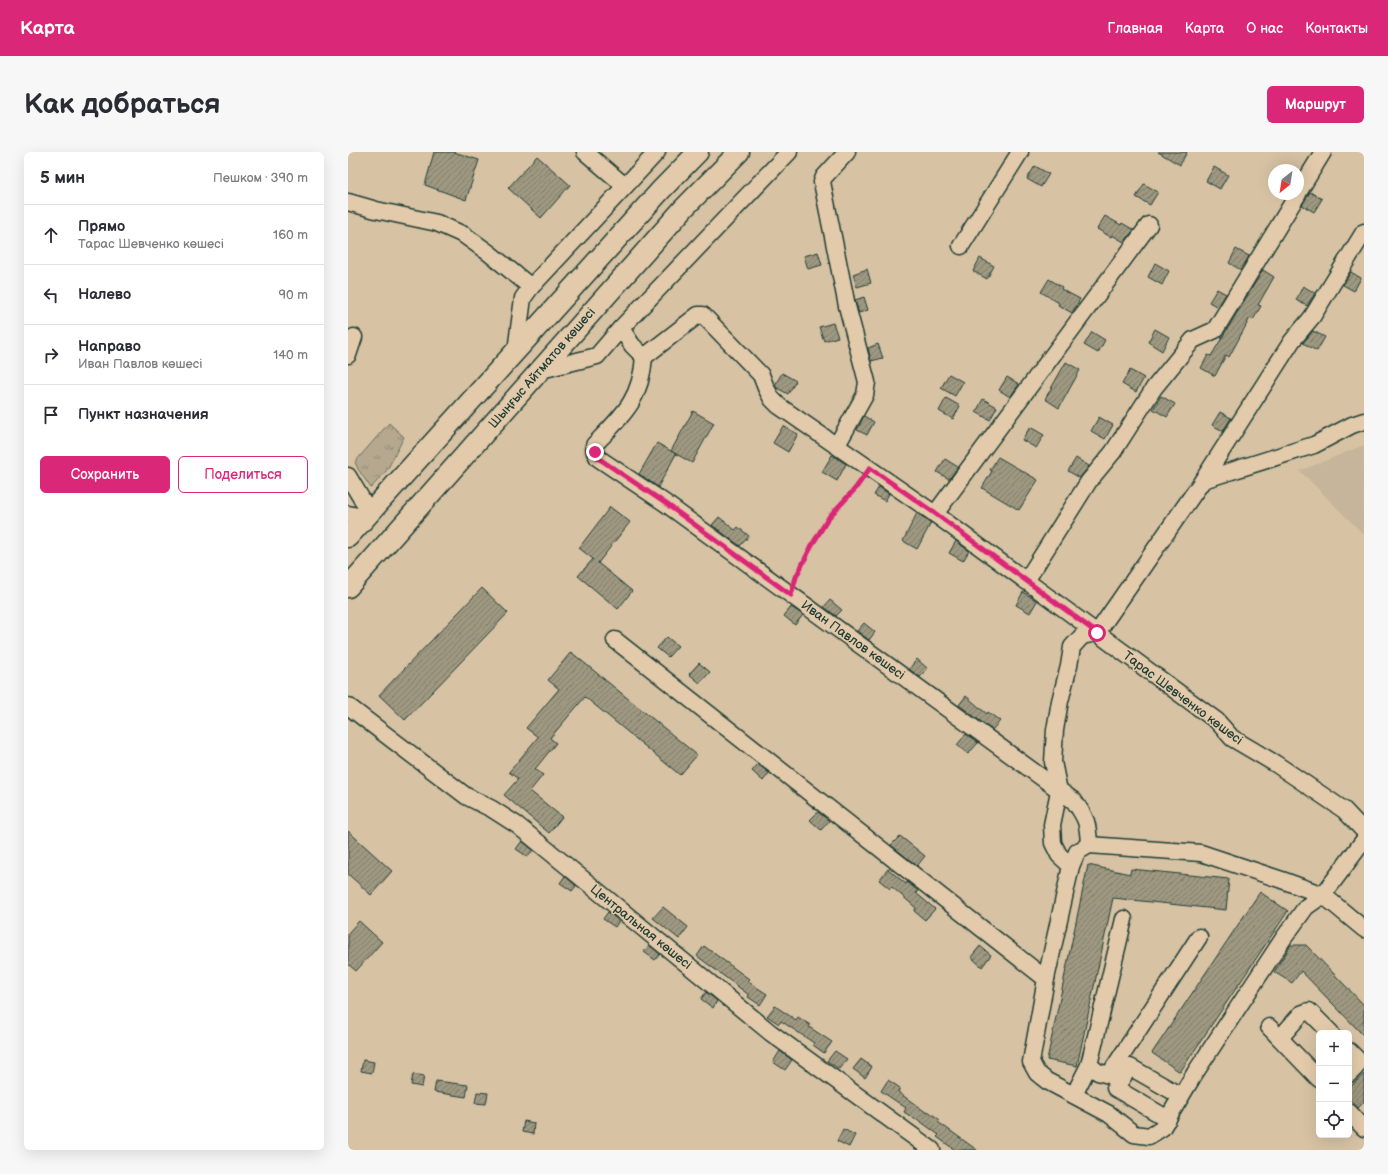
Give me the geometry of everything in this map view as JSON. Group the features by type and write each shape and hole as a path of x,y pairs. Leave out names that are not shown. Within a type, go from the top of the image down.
{"main road":[{"path":"348,537 661,190 698,152"},
{"name":"Шыңғыс Айтматов көшесі","path":"348,587 684,208 739,152"}],"street":[{"path":"584,152 625,186"},
{"path":"516,351 523,298 531,287 658,152"},
{"path":"541,370 597,356 621,328 789,152"},
{"path":"837,445 865,395 867,382 847,306 822,182 824,177 847,152"},
{"path":"961,246 1020,152"},
{"path":"1304,184 1323,152"},
{"path":"1026,581 1089,481 1113,452 1154,388 1193,340 1215,330 1294,200"},
{"path":"348,202 376,210 437,223 464,234 531,287"},
{"path":"936,514 1149,225"},
{"path":"1070,866 1059,855 1053,843 1052,825 1059,791 1053,762 1055,730 1072,647 1082,636 1097,633 1203,480 1292,341 1312,317 1364,232"},
{"name":"Тарас Шевченко көшесі","path":"644,357 698,314 703,315 761,375 772,399 779,406 936,514 1217,721 1232,738 1276,764 1344,810 1364,832"},
{"path":"621,328 632,345 644,357"},
{"path":"348,355 354,337"},
{"name":"Иван Павлов көшесі","path":"644,357 643,374 638,389 626,411 594,445 598,458 665,503 1074,801 1085,816 1089,845"},
{"path":"1203,480 1314,445 1364,421"},
{"path":"348,476 370,513 358,516 348,514"},
{"path":"615,640 1046,979"},
{"name":"Центральная көшесі","path":"348,706 466,796 492,809 517,825 771,1032 932,1150"},
{"path":"1364,840 1324,895 1306,907 1287,932 1195,1073 1162,1128 1149,1136 1134,1134 1109,1114 1048,1081 1037,1073 1032,1062 1046,979 1070,866 1076,852 1089,845 1201,853 1324,895 1364,929"},
{"path":"1074,1095 1088,1065 1124,919"},
{"path":"1088,1065 1098,1072 1109,1075 1199,937"},
{"path":"1316,1076 1274,1033 1301,1014 1309,1011 1328,1030"},
{"path":"1352,1054 1357,1059 1358,1063 1352,1071"},
{"path":"1168,1119 1115,1088 1130,1067 1181,1096"},
{"path":"1352,1115 1364,1128"}],"path":[{"path":"791,595 796,577 812,545 829,517 855,489 870,468"}],"shaded area":[{"path":"1364,445 1364,535 1300,471"}],"green space":[{"path":"389,423 404,437 387,470 371,488 355,462"}],"building":[{"path":"434,152 454,152 479,160 466,200 425,185"},
{"path":"1158,152 1187,152 1180,165"},
{"path":"537,156 570,185 541,218 508,188"},
{"path":"1035,166 1049,174 1041,187 1027,179"},
{"path":"1214,167 1228,175 1220,189 1206,181"},
{"path":"1144,184 1158,192 1150,205 1136,197"},
{"path":"1310,192 1322,199 1314,212 1302,205"},
{"path":"1105,216 1134,230 1124,242 1097,229"},
{"path":"1236,249 1249,256 1241,270 1229,263"},
{"path":"818,252 822,265 808,269 804,256"},
{"path":"980,258 994,266 987,279 973,271"},
{"path":"1155,263 1169,271 1162,285 1148,277"},
{"path":"867,269 871,283 857,287 853,274"},
{"path":"1263,270 1274,277 1258,305 1261,306 1253,320 1250,318 1229,357 1226,355 1215,376 1201,368 1208,355 1211,356"},
{"path":"1351,272 1361,278 1354,291 1343,285"},
{"path":"1049,279 1062,287 1061,289 1080,299 1072,313 1058,305 1059,303 1041,292"},
{"path":"1303,286 1315,293 1307,306 1296,300"},
{"path":"1217,289 1226,294 1218,307 1209,302"},
{"path":"864,297 868,310 859,313 855,300"},
{"path":"833,323 838,337 824,341 819,327"},
{"path":"1155,329 1169,337 1162,351 1148,342"},
{"path":"1313,331 1325,337 1317,351 1303,343"},
{"path":"1092,332 1105,340 1098,353 1084,345"},
{"path":"878,344 883,358 871,361 868,348"},
{"path":"1066,362 1080,370 1059,408 1045,399"},
{"path":"1130,370 1144,378 1136,392 1122,384"},
{"path":"782,373 796,381 788,394 777,388 775,385"},
{"path":"949,374 963,382 955,396 941,388"},
{"path":"1007,377 1019,384 1010,397 999,390"},
{"path":"1161,396 1175,404 1167,417 1153,409"},
{"path":"946,398 960,406 953,419 939,411"},
{"path":"983,399 997,407 990,420 976,412"},
{"path":"693,411 714,423 692,463 671,451"},
{"path":"1220,412 1231,418 1223,431 1212,425"},
{"path":"864,416 874,422 867,435 857,430"},
{"path":"1099,417 1113,425 1105,439 1091,431"},
{"path":"783,426 798,434 788,452 773,443"},
{"path":"1030,427 1044,435 1036,448 1022,440"},
{"path":"657,443 676,454 658,487 639,474"},
{"path":"832,455 846,464 837,481 822,472"},
{"path":"998,457 1038,480 1019,510 982,488"},
{"path":"1076,458 1089,466 1080,478 1068,471"},
{"path":"945,459 958,467 949,479 937,472"},
{"path":"879,487 889,494 885,501 874,495"},
{"path":"610,507 630,522 598,563 632,591 618,609 578,576 593,559 579,548"},
{"path":"917,513 931,523 917,549 903,541"},
{"path":"719,517 735,530 738,527 749,536 740,546 712,525"},
{"path":"956,541 969,551 963,561 949,553"},
{"path":"482,588 508,613 405,720 379,695"},
{"path":"1023,592 1037,601 1030,613 1016,605"},
{"path":"830,600 842,610 836,616 824,607"},
{"path":"791,607 803,615 795,625 784,616"},
{"path":"864,623 875,632 869,640 857,631"},
{"path":"667,637 678,646 668,657 657,648"},
{"path":"571,652 697,755 680,775 585,697 550,738 556,743 535,769 543,775 530,791 562,817 549,833 504,795 518,779 509,772 538,737 526,728 559,689 548,680"},
{"path":"917,659 928,669 920,677 909,669"},
{"path":"699,663 710,672 700,683 689,674"},
{"path":"966,696 987,714 988,712 1000,721 992,730 959,705"},
{"path":"966,734 978,743 968,754 957,745"},
{"path":"758,764 769,773 763,781 752,771"},
{"path":"818,812 829,821 821,830 810,820"},
{"path":"348,831 392,871 371,895 348,874"},
{"path":"900,836 925,856 917,866 891,845"},
{"path":"522,841 533,850 528,857 516,849"},
{"path":"1088,865 1130,874 1131,869 1229,879 1226,910 1113,898 1077,1066 1047,1060"},
{"path":"888,869 906,884 907,882 918,891 916,893 935,909 925,920 914,911 916,908 892,887 890,889 879,880"},
{"path":"565,876 576,886 572,891 560,883"},
{"path":"1260,892 1288,911 1180,1072 1152,1053"},
{"path":"663,907 688,927 679,939 653,918"},
{"path":"608,912 619,921 615,927 603,919"},
{"path":"359,921 382,942 356,971 348,964 348,933"},
{"path":"649,945 660,954 655,960 644,952"},
{"path":"1291,945 1306,945 1364,1005 1364,1036 1301,971 1292,983 1274,972"},
{"path":"704,946 749,979 747,981 767,994 760,1005 697,956"},
{"path":"980,946 991,955 982,967 971,957"},
{"path":"706,992 717,1001 713,1008 701,999"},
{"path":"775,1006 796,1020 798,1017 810,1025 809,1027 832,1042 824,1053 813,1045 814,1043 781,1021 779,1024 767,1016"},
{"path":"780,1051 792,1060 785,1070 773,1062"},
{"path":"835,1051 847,1059 839,1069 827,1061"},
{"path":"861,1059 872,1067 865,1078 853,1069"},
{"path":"363,1060 374,1062 372,1073 361,1071"},
{"path":"413,1074 424,1076 422,1087 411,1085"},
{"path":"1364,1074 1364,1102 1358,1108 1352,1102 1352,1085"},
{"path":"888,1080 900,1088 898,1092 927,1113 928,1111 940,1120 938,1122 977,1150 955,1150 937,1137 939,1135 917,1119 916,1120 904,1112 906,1108 881,1091"},
{"path":"436,1081 468,1085 466,1097 434,1092"},
{"path":"477,1092 488,1093 486,1104 475,1103"},
{"path":"524,1121 534,1123 533,1134 522,1132"},
{"path":"843,1129 855,1135 849,1147 837,1141"}],"route":[{"path":"595,452 598,458 665,503 791,595 796,577 812,545 829,517 855,489 870,468 936,514 1097,633"}]}
